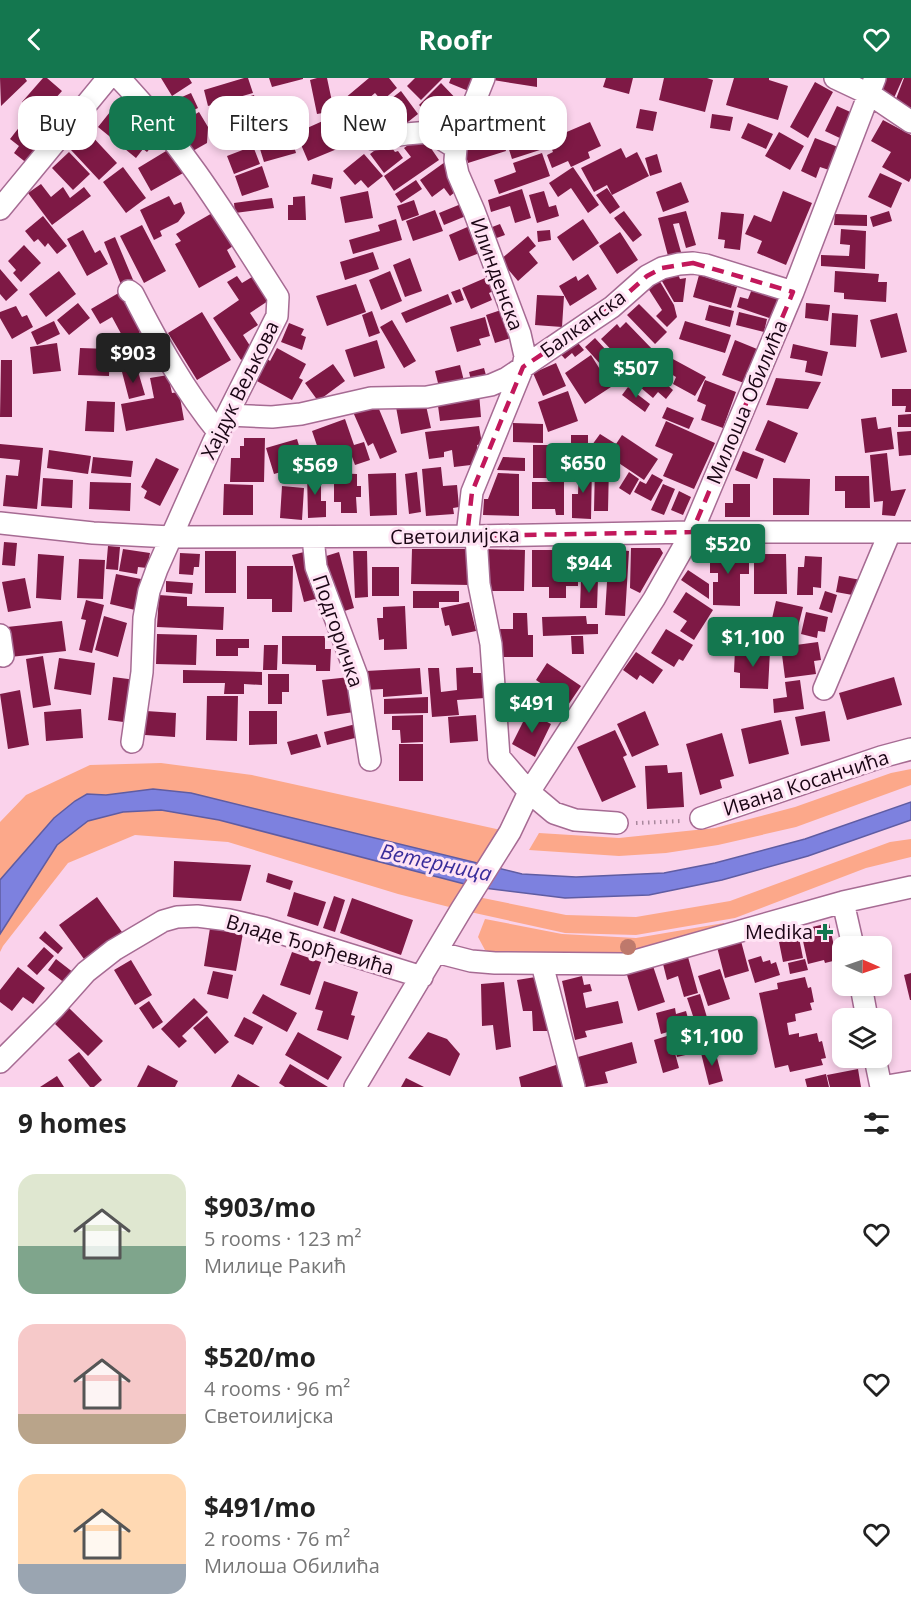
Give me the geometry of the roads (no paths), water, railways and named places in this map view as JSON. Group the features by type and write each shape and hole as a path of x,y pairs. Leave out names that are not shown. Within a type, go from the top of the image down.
{"street":[{"path":"0,209 108,78"},
{"name":"Хајдук Вељкова","path":"119,78 146,107 217,201 278,297 277,316 171,537 149,591 144,618 142,672 132,742"},
{"name":"Илинденска","path":"477,96 484,78"},
{"path":"835,78 873,86 911,122"},
{"name":"Милоша Обилића","path":"355,1087 510,832 530,792 654,599 692,531 793,292 873,86"},
{"name":"Илинденска","path":"456,150 458,174 474,211 524,348 523,368 472,492 472,536 491,644 499,757 530,792 555,813 575,820 617,823"},
{"name":"Балканска","path":"224,424 301,414 370,398 427,397 491,385 523,368 612,307 647,276 662,268 693,263 706,265 793,292"},
{"path":"129,291 133,294 168,360 198,407 224,424"},
{"name":"Светоилијска","path":"0,523 104,534 171,537 472,536 903,528"},
{"path":"824,689 903,528"},
{"name":"Подгоричка","path":"313,537 316,567 357,676 370,760"},
{"path":"0,635 3,656"},
{"name":"Ивана Косанчића","path":"701,818 880,757 911,749"},
{"path":"436,952 471,961 624,964 843,902 911,887"},
{"path":"843,902 851,936"},
{"name":"Владе Ђорђевића","path":"0,1062 86,972 114,950 163,921 177,917 198,916 264,928 422,977"},
{"path":"542,964 574,1087"},
{"path":"877,1068 881,1087 911,1082"}],"water":[{"name":"Ветерница","path":"153,789 191,793 522,874 576,877 664,873 715,863 805,839 911,802 911,820 808,856 722,880 649,895 565,898 476,887 219,820 161,810 123,812 88,821 57,845 0,934 0,880 54,818 87,794 106,795"}],"place":[{"name":"Medika","path":"825,932"}]}
